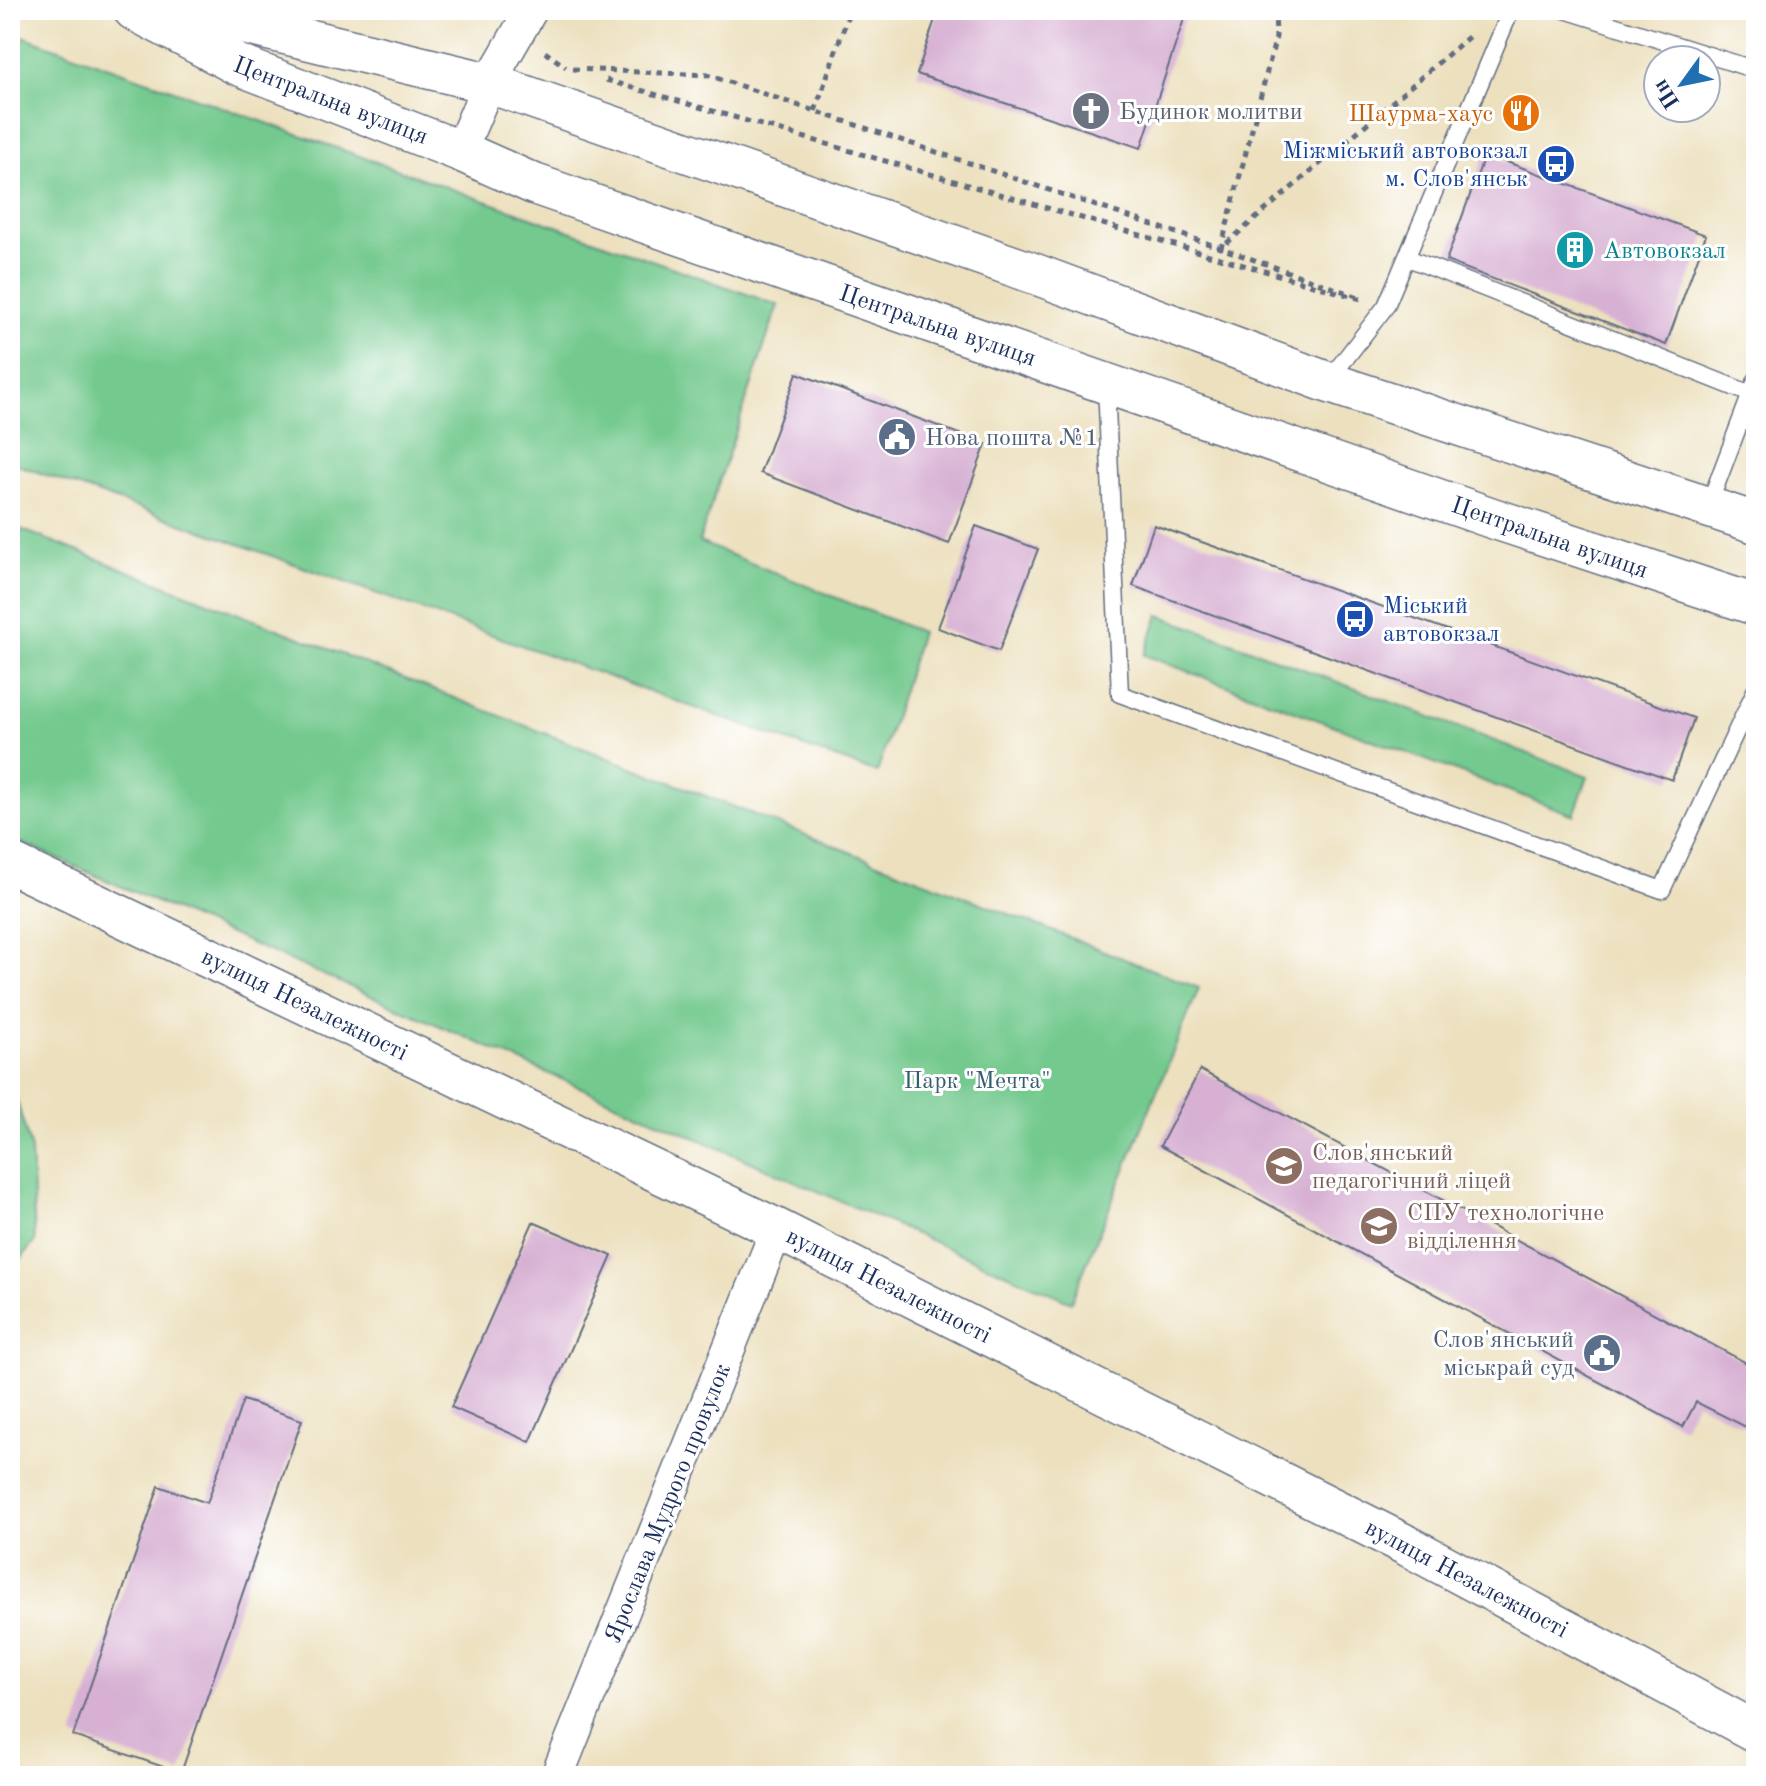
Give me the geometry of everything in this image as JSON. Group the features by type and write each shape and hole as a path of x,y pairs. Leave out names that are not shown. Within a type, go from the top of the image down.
{"street":[{"name":"Центральна вулиця","path":"134,10 236,64 460,151 534,184 1492,518 1756,605"},
{"name":"Центральна вулиця","path":"185,10 489,83 1027,271 1327,382 1756,523"},
{"path":"460,151 489,83 531,10"},
{"name":"вулиця Незалежності","path":"10,863 777,1229 1408,1546 1756,1732"},
{"name":"Ярослава Мудрого провулок","path":"557,1776 777,1229"}],"lane":[{"path":"1327,382 1386,306 1511,10"},
{"path":"1565,10 1756,70"},
{"path":"1408,258 1753,387 1708,507"},
{"path":"1106,383 1120,694 1662,890 1756,689"}],"path":[{"path":"815,111 850,10"},
{"path":"1221,248 1276,37 1275,10"},
{"path":"1221,248 1475,31"},
{"path":"568,69 708,75 1386,306 568,69"}],"green space":[{"path":"11,32 778,305 699,542 921,632 877,773 10,462"},
{"name":"Парк \"Мечта\"","path":"10,525 1199,988 1071,1302 10,838"},
{"path":"1159,615 1588,776 1574,815 1144,655"},
{"path":"10,1077 31,1150 35,1241 10,1273"}],"building":[{"name":"Будинок молитви","path":"938,10 1187,10 1141,148 917,74"},
{"name":"Автовокзал","path":"1485,154 1706,235 1666,345 1446,261"},
{"path":"797,373 986,444 949,544 760,473"},
{"path":"1154,525 1694,718 1672,780 1133,586"},
{"path":"976,526 1038,549 999,651 938,628"},
{"path":"1200,1070 1756,1368 1756,1432 1696,1402 1683,1427 1160,1146"},
{"path":"533,1222 612,1256 530,1442 451,1407"},
{"path":"243,1400 302,1420 181,1773 73,1736 159,1486 207,1503"}],"place":[{"name":"Будинок молитви","path":"1091,111"},
{"name":"Шаурма-хаус","path":"1521,113"},
{"name":"Міжміський автовокзал м. Слов'янськ","path":"1556,164"},
{"name":"Автовокзал","path":"1575,250"},
{"name":"Нова пошта №1","path":"897,437"},
{"name":"Міський автовокзал","path":"1355,619"},
{"name":"Слов'янський педагогічний ліцей","path":"1284,1166"},
{"name":"СПУ технологічне відділення","path":"1379,1226"},
{"name":"Слов'янський міськрай суд","path":"1602,1353"}]}
